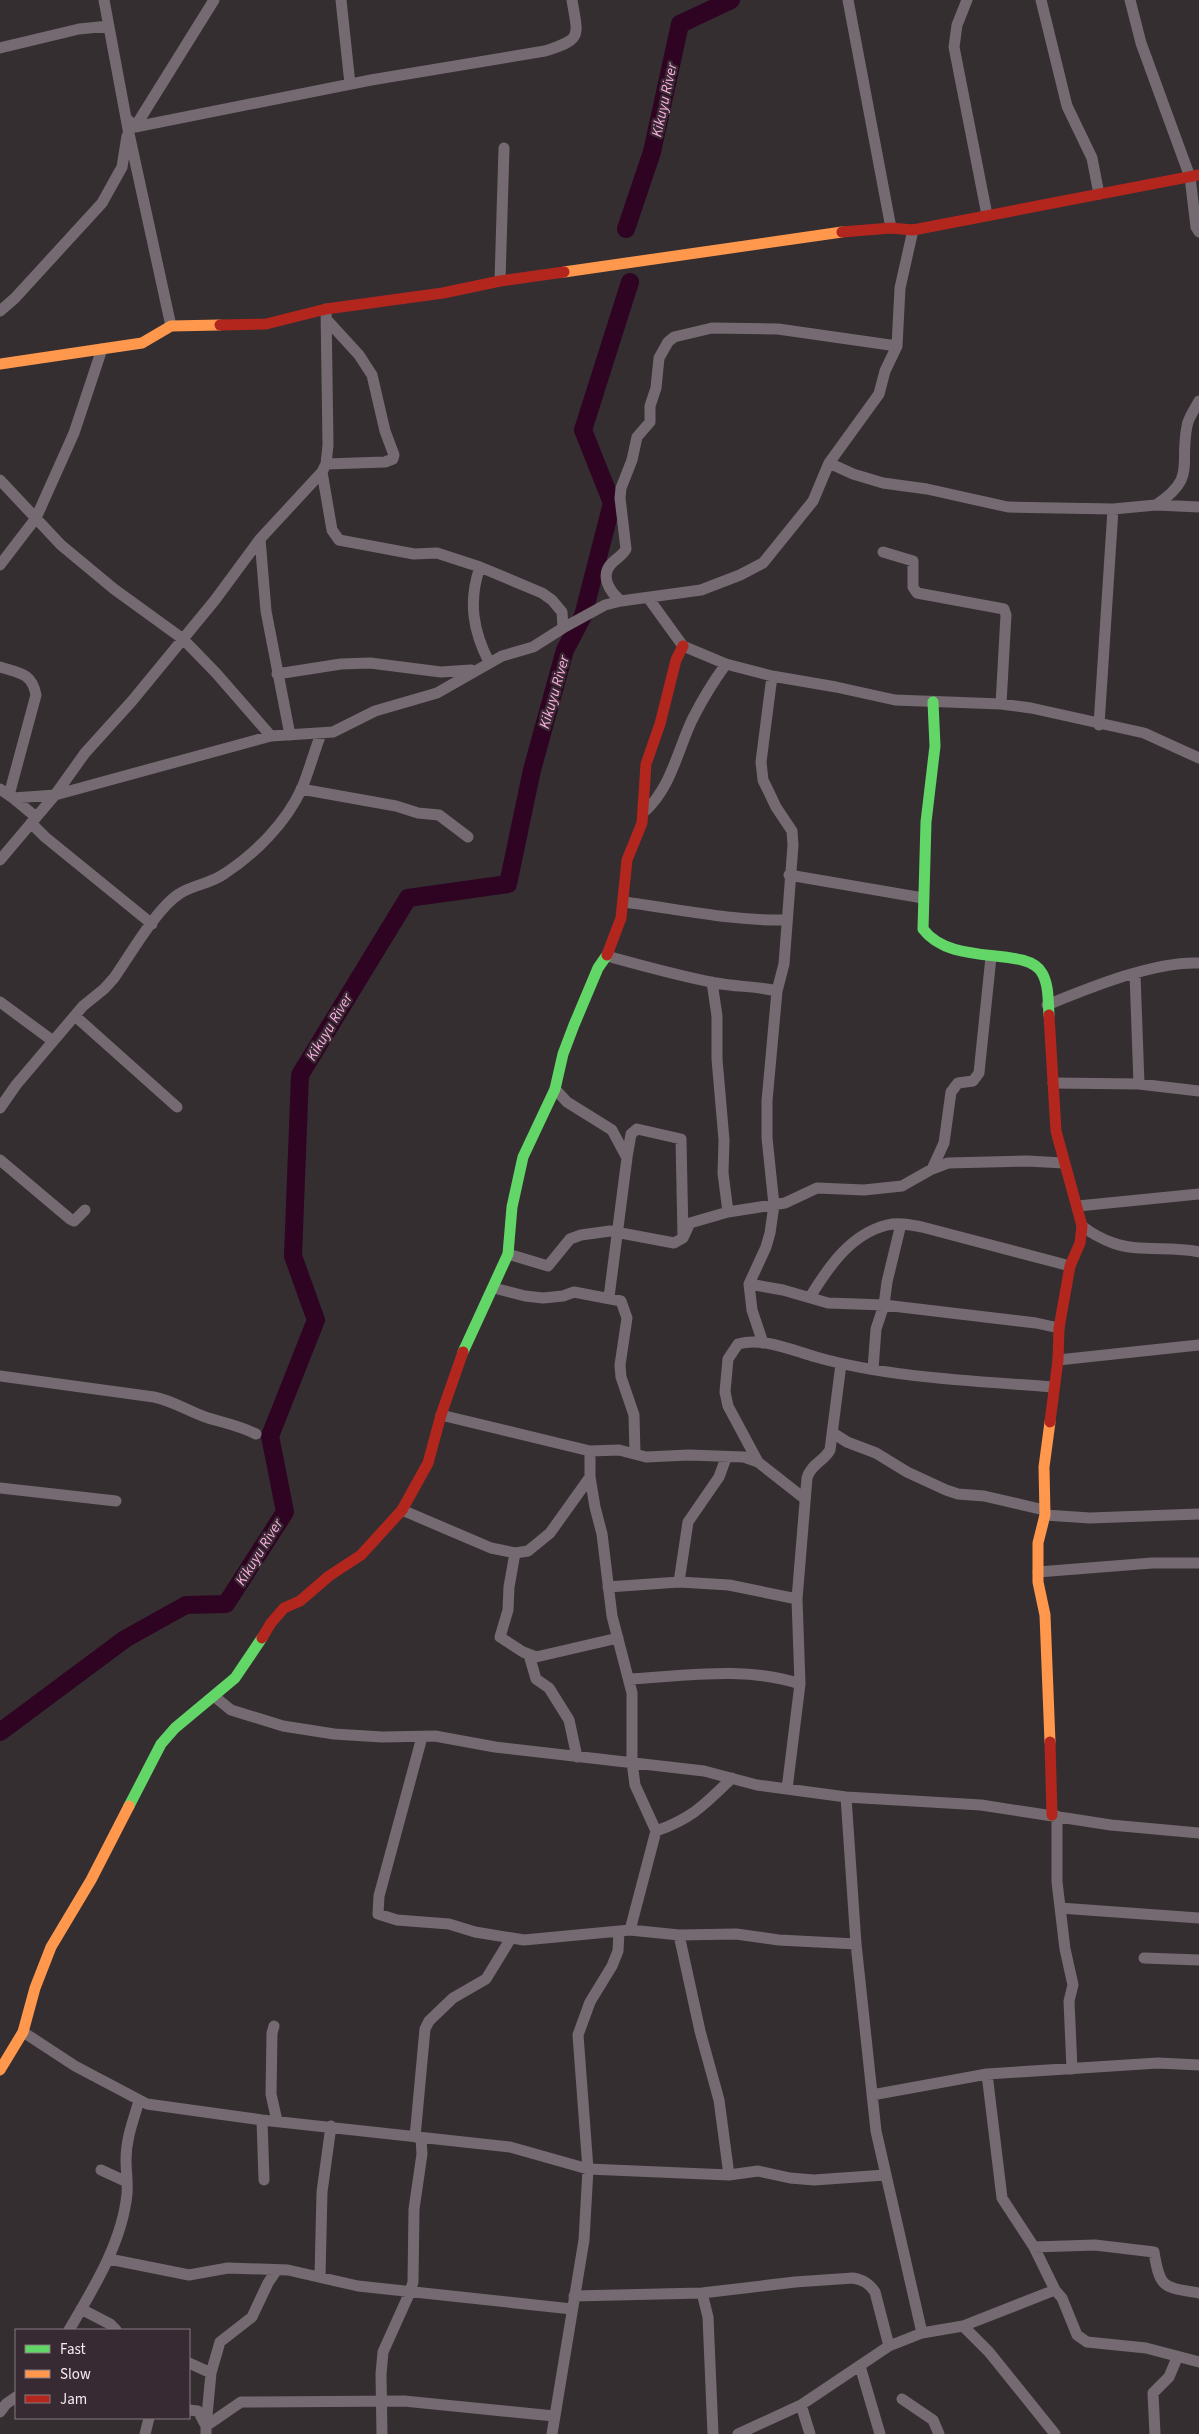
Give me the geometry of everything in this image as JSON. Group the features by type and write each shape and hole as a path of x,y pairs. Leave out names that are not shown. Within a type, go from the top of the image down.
{"street":[{"path":"104,0 171,326"},
{"path":"0,311 15,298 102,203 122,167 130,125 214,0"},
{"path":"341,0 350,84"},
{"path":"130,125 350,84 545,52 570,44 577,33 572,0"},
{"path":"848,0 891,228"},
{"path":"967,0 957,25 954,47 987,215"},
{"path":"1041,0 1067,106 1092,158 1099,194"},
{"path":"1130,0 1144,52 1194,176 1199,232"},
{"path":"0,48 79,29 108,26"},
{"path":"500,282 504,148"},
{"path":"0,364 142,343 171,326 266,324 327,315 500,282 828,233 891,228 913,230 1194,176"},
{"path":"7,794 55,795 270,736 321,734 342,729 375,711 437,693 489,662 533,647 563,628 606,605 621,601 649,599 701,590 740,575 763,563 813,501 829,463 879,394 885,371 897,346 900,288 913,230"},
{"path":"327,315 328,446 324,468 332,530 339,540 414,554 437,553 480,567 542,593 552,600 562,612 563,628"},
{"path":"0,860 55,795 84,753 132,701 215,600 260,539 324,468 385,462 393,459 394,455 385,431 372,375 359,355 327,315"},
{"path":"621,601 608,588 607,576 609,566 626,549 620,498 621,488 632,460 637,438 649,426 651,399 656,388 657,365 668,342 674,336 712,328 778,329 897,346"},
{"path":"0,564 36,518 74,433 102,349"},
{"path":"1156,506 1172,494 1181,483 1186,459 1187,425 1199,401"},
{"path":"829,463 853,474 883,483 927,489 1008,507 1113,509 1156,506 1199,507"},
{"path":"0,480 61,545 106,582 183,639 216,673 270,736"},
{"path":"1099,724 1113,509"},
{"path":"260,539 266,611 290,734"},
{"path":"883,552 913,561 913,587 917,593 1004,609 1006,616 1001,704"},
{"path":"480,567 473,598 478,640 489,662"},
{"path":"649,599 683,646 726,664 772,676 836,686 875,696 933,702 1001,704 1031,708 1144,733 1199,758"},
{"path":"0,2070 23,2032 34,1988 51,1947 91,1880 161,1744 175,1728 202,1704 215,1697 235,1678 250,1659 271,1623 284,1608 300,1601 329,1576 361,1554 402,1510 428,1463 441,1415 464,1350 508,1254 512,1207 523,1157 556,1089 563,1054 574,1025 598,968 607,956 621,918 627,860 642,824 644,812 646,764 660,724 676,660 683,646"},
{"path":"277,674 341,664 370,663 441,672 474,670"},
{"path":"644,812 655,802 665,787 693,720 713,682 726,664"},
{"path":"0,667 24,674 34,683 36,695 7,794"},
{"path":"763,1343 752,1310 749,1284 766,1247 774,1205 767,1138 767,1101 777,991 784,964 789,875 793,845 792,831 776,807 763,780 762,762 772,676"},
{"path":"933,702 935,746 926,822 922,898 923,929 928,938 937,944 991,957 1026,961 1037,965 1046,981 1054,1115 1064,1163 1078,1206 1082,1226 1080,1243 1070,1266 1059,1328 1058,1360 1044,1467 1045,1513 1038,1544 1038,1572 1045,1623 1054,1815 1058,1841 1057,1882 1065,1949 1073,1985 1069,2000 1072,2069"},
{"path":"1,1102 75,1016 114,978 152,924 178,894 222,876 253,853 289,810 301,789 321,734"},
{"path":"301,789 396,806 418,813 439,814 468,837"},
{"path":"7,794 34,820 45,837 152,924"},
{"path":"789,875 922,898"},
{"path":"624,902 750,920 786,920"},
{"path":"607,956 678,976 712,982 757,986 777,991"},
{"path":"932,1169 944,1143 951,1092 958,1083 973,1081 979,1073 991,957"},
{"path":"1047,1005 1098,984 1167,966 1199,963"},
{"path":"1135,974 1139,1084"},
{"path":"712,982 717,1016 717,1060 724,1140 723,1173 728,1212"},
{"path":"0,1002 53,1041"},
{"path":"75,1016 177,1107"},
{"path":"1053,1083 1139,1084 1199,1091"},
{"path":"556,1089 567,1102 612,1130 627,1158"},
{"path":"609,1298 627,1158 631,1134 637,1129 681,1139 683,1238"},
{"path":"0,1160 70,1219 74,1220 86,1210"},
{"path":"508,1254 548,1266 570,1239 591,1234 617,1233 674,1243 683,1238 690,1223 728,1212 774,1205 797,1199 817,1188 864,1190 902,1186 932,1169 948,1163 1026,1161 1064,1163"},
{"path":"1078,1206 1199,1194"},
{"path":"810,1297 842,1251 854,1242 888,1225 901,1224 922,1227 1070,1266"},
{"path":"873,1369 876,1330 884,1306 887,1282 901,1224"},
{"path":"1082,1226 1114,1244 1135,1248 1174,1248 1199,1252"},
{"path":"749,1284 810,1297 828,1303 884,1306 1036,1323 1059,1328"},
{"path":"494,1288 525,1296 544,1298 563,1296 574,1292 621,1301 627,1318 620,1365 621,1377 634,1415 635,1454"},
{"path":"758,1462 728,1406 725,1392 728,1359 738,1344 746,1342 763,1343 841,1364 873,1369 952,1379 1053,1387"},
{"path":"1058,1360 1199,1345"},
{"path":"787,1790 800,1684 797,1599 808,1473 826,1457 830,1450 841,1364"},
{"path":"0,1376 172,1401 207,1418 239,1426 256,1434"},
{"path":"441,1415 590,1451 619,1450 646,1457 690,1455 726,1458 744,1457 758,1462 805,1499"},
{"path":"833,1433 847,1442 876,1453 907,1472 958,1494 984,1496 1045,1513 1090,1518 1199,1514"},
{"path":"552,2434 584,2240 588,2169 578,2035 590,2002 612,1966 618,1951 656,1831 636,1790 632,1762 632,1693 612,1616 602,1534 590,1477 590,1451"},
{"path":"679,1582 688,1522 719,1477 726,1458"},
{"path":"402,1510 491,1548 516,1553 528,1550 550,1533 590,1477"},
{"path":"0,1488 116,1501"},
{"path":"516,1553 509,1587 508,1610 500,1637 536,1657 618,1638"},
{"path":"1038,1572 1152,1563 1199,1563"},
{"path":"608,1587 679,1582 729,1585 797,1599"},
{"path":"529,1654 536,1678 549,1688 569,1720 577,1757"},
{"path":"629,1679 738,1674 784,1678 800,1684"},
{"path":"215,1697 231,1710 284,1726 334,1734 382,1737 435,1736 495,1747 704,1771 787,1790 846,1797 981,1805 1111,1825 1199,1833"},
{"path":"422,1737 379,1896 378,1914 397,1920 449,1924 524,1940 625,1931 679,1935 736,1934 779,1940 856,1944"},
{"path":"656,1831 681,1823 700,1809 732,1778"},
{"path":"846,1797 856,1944 872,2095 885,2175 922,2333"},
{"path":"1060,1908 1199,1918"},
{"path":"679,1935 700,2031 720,2100 729,2174"},
{"path":"382,2434 383,2352 410,2292 413,2268 414,2209 422,2154 418,2137 425,2029 429,2021 453,1998 486,1979 511,1938"},
{"path":"1144,1958 1199,1960"},
{"path":"274,2026 272,2033 271,2094 276,2120"},
{"path":"23,2032 75,2066 147,2104 262,2120 276,2120 510,2147 588,2169 729,2174 758,2171 790,2178 814,2180 885,2175"},
{"path":"872,2095 987,2074 1158,2063 1199,2065"},
{"path":"987,2074 1002,2198 1034,2247 1055,2290 1062,2298 1077,2335 1087,2342 1146,2348 1177,2358 1199,2362"},
{"path":"70,2329 108,2259 125,2204 128,2134 139,2101"},
{"path":"262,2120 264,2180"},
{"path":"320,2277 322,2192 331,2126"},
{"path":"102,2170 126,2182"},
{"path":"1034,2247 1094,2245 1154,2252 1158,2273 1163,2284 1172,2288 1199,2293"},
{"path":"108,2259 189,2275 228,2268 288,2270 358,2286 572,2309"},
{"path":"206,2430 211,2373 220,2342 252,2317 268,2283 276,2271"},
{"path":"574,2296 702,2292 852,2278 862,2280 870,2285 875,2292 889,2346"},
{"path":"738,2434 800,2405 889,2346 922,2333 963,2326 1055,2290"},
{"path":"702,2292 708,2317 712,2434"},
{"path":"81,2309 110,2324 115,2329"},
{"path":"963,2326 989,2352 1055,2434"},
{"path":"1155,2434 1153,2393 1169,2377 1177,2358"},
{"path":"190,2363 211,2373"},
{"path":"860,2366 880,2434"},
{"path":"0,2412 6,2404 15,2398"},
{"path":"902,2399 933,2420 939,2434"},
{"path":"206,2430 241,2402 381,2400 554,2416"},
{"path":"800,2405 810,2434"},
{"path":"190,2410 198,2411 206,2430"},
{"path":"144,2434 149,2419"}],"waterway":[{"name":"Kikuyu River","path":"626,229 652,152 680,24 731,0"},
{"name":"Kikuyu River","path":"0,1732 125,1639 186,1605 226,1604 285,1512 270,1436 316,1320 293,1256 300,1075 408,898 508,884 532,770 565,650 583,616 612,503 583,430 630,282"}],"traffic: fast":[{"path":"933,702 935,746 926,822 923,929 936,941 952,948 969,953 1021,960 1034,965 1042,973 1046,983 1049,1015"},
{"path":"463,1352 508,1254 512,1207 523,1157 555,1089 563,1054 574,1025 598,968 607,955"},
{"path":"129,1806 161,1744 175,1728 235,1678 262,1638"}],"traffic: slow":[{"path":"564,272 842,232"},
{"path":"0,364 142,343 171,326 220,325"},
{"path":"1050,1422 1044,1467 1045,1515 1038,1543 1038,1582 1045,1615 1050,1742"},
{"path":"0,2070 23,2032 35,1988 51,1947 91,1880 129,1806"}],"traffic: jam":[{"path":"842,232 891,228 913,230 1199,175"},
{"path":"220,325 266,324 326,309 443,293 500,281 564,272"},
{"path":"607,955 621,918 627,860 642,823 646,764 660,724 676,660 683,646"},
{"path":"1049,1015 1056,1131 1082,1226 1080,1243 1070,1266 1059,1328 1058,1360 1050,1422"},
{"path":"262,1638 271,1623 284,1608 300,1601 329,1576 361,1555 402,1510 428,1463 441,1415 463,1352"},
{"path":"1050,1742 1052,1815"}]}
